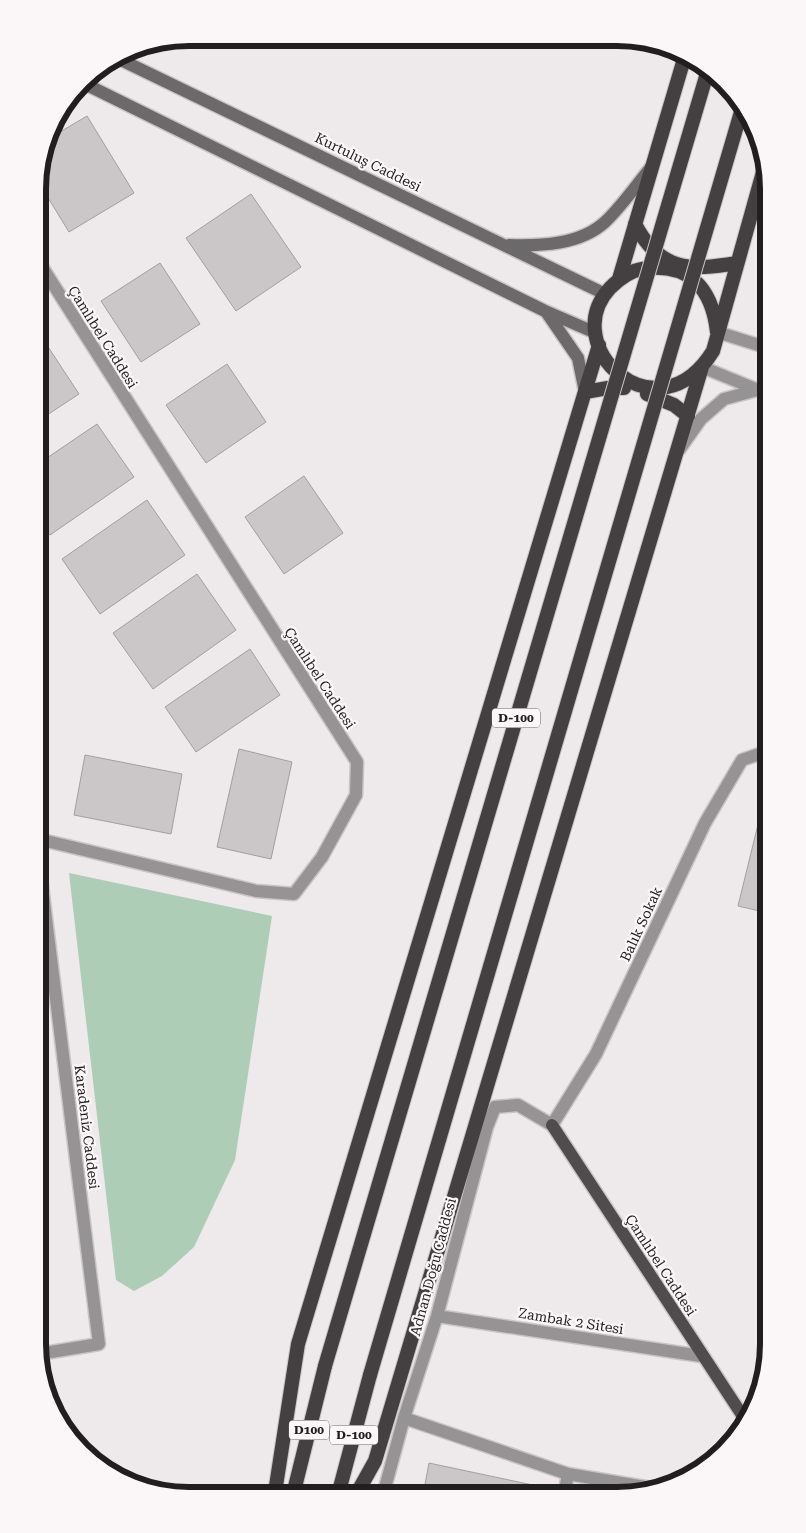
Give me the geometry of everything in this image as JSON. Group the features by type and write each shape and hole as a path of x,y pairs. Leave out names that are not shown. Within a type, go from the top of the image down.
{"highway":[{"path":"619,278 683,63"},
{"name":"D-100","path":"325,1366 706,78"},
{"name":"D-100","path":"340,1487 370,1375 740,118"},
{"path":"360,1487 375,1461 702,367 712,351 760,184"},
{"path":"635,224 658,256 672,263 682,266 706,268 737,263"},
{"path":"276,1487 298,1344 585,392 597,339 597,312 605,294 619,278 638,269 658,267 677,270 694,280 708,294 715,312 717,332"},
{"path":"597,339 601,353 612,370 629,382 648,388 669,387 687,380 702,367"},
{"path":"585,392 622,388 644,392 674,405 688,416"},
{"name":"D100","path":"295,1487 325,1366"}],"main road":[{"name":"Kurtuluş Caddesi","path":"125,62 605,294"},
{"path":"90,87 546,310 597,339"},
{"path":"506,246 542,246 577,238 604,223 652,166"},
{"path":"546,310 578,358 585,392"},
{"name":"Çamlıbel Caddesi","path":"552,1125 701,1356 741,1414"}],"street":[{"name":"Çamlıbel Caddesi","path":"46,273 357,762 356,795 322,857 294,894 256,891 46,841"},
{"path":"717,332 760,345"},
{"path":"702,367 760,391"},
{"path":"676,454 701,419 724,399 760,393"},
{"name":"Balık Sokak","path":"552,1125 596,1054 705,823 742,760 760,754"},
{"name":"Karadeniz Caddesi","path":"46,917 100,1344 46,1353"},
{"name":"Adnan Doğu Caddesi","path":"385,1487 404,1418 436,1316 487,1127 495,1107 518,1105 552,1125"},
{"name":"Zambak 2 Sitesi","path":"436,1316 701,1356"},
{"path":"404,1418 568,1474 634,1485"},
{"path":"566,1487 568,1474"}],"green space":[{"path":"69,873 272,916 235,1160 194,1247 162,1276 134,1291 116,1280"}],"building":[{"path":"87,116 134,193 69,232 46,194 47,170 57,134"},
{"path":"251,194 301,267 236,311 186,238"},
{"path":"160,263 200,324 141,362 101,301"},
{"path":"46,344 79,394 46,416"},
{"path":"227,364 266,422 206,463 166,405"},
{"path":"97,424 134,477 50,535 46,530 46,459"},
{"path":"304,476 343,533 284,574 245,517"},
{"path":"147,500 185,555 100,614 62,559"},
{"path":"197,574 236,630 153,689 113,633"},
{"path":"250,649 280,695 196,752 165,707"},
{"path":"239,749 292,762 271,859 217,847"},
{"path":"85,755 182,774 171,834 74,815"},
{"path":"759,818 759,911 738,906"},
{"path":"429,1463 542,1487 424,1487"}]}
